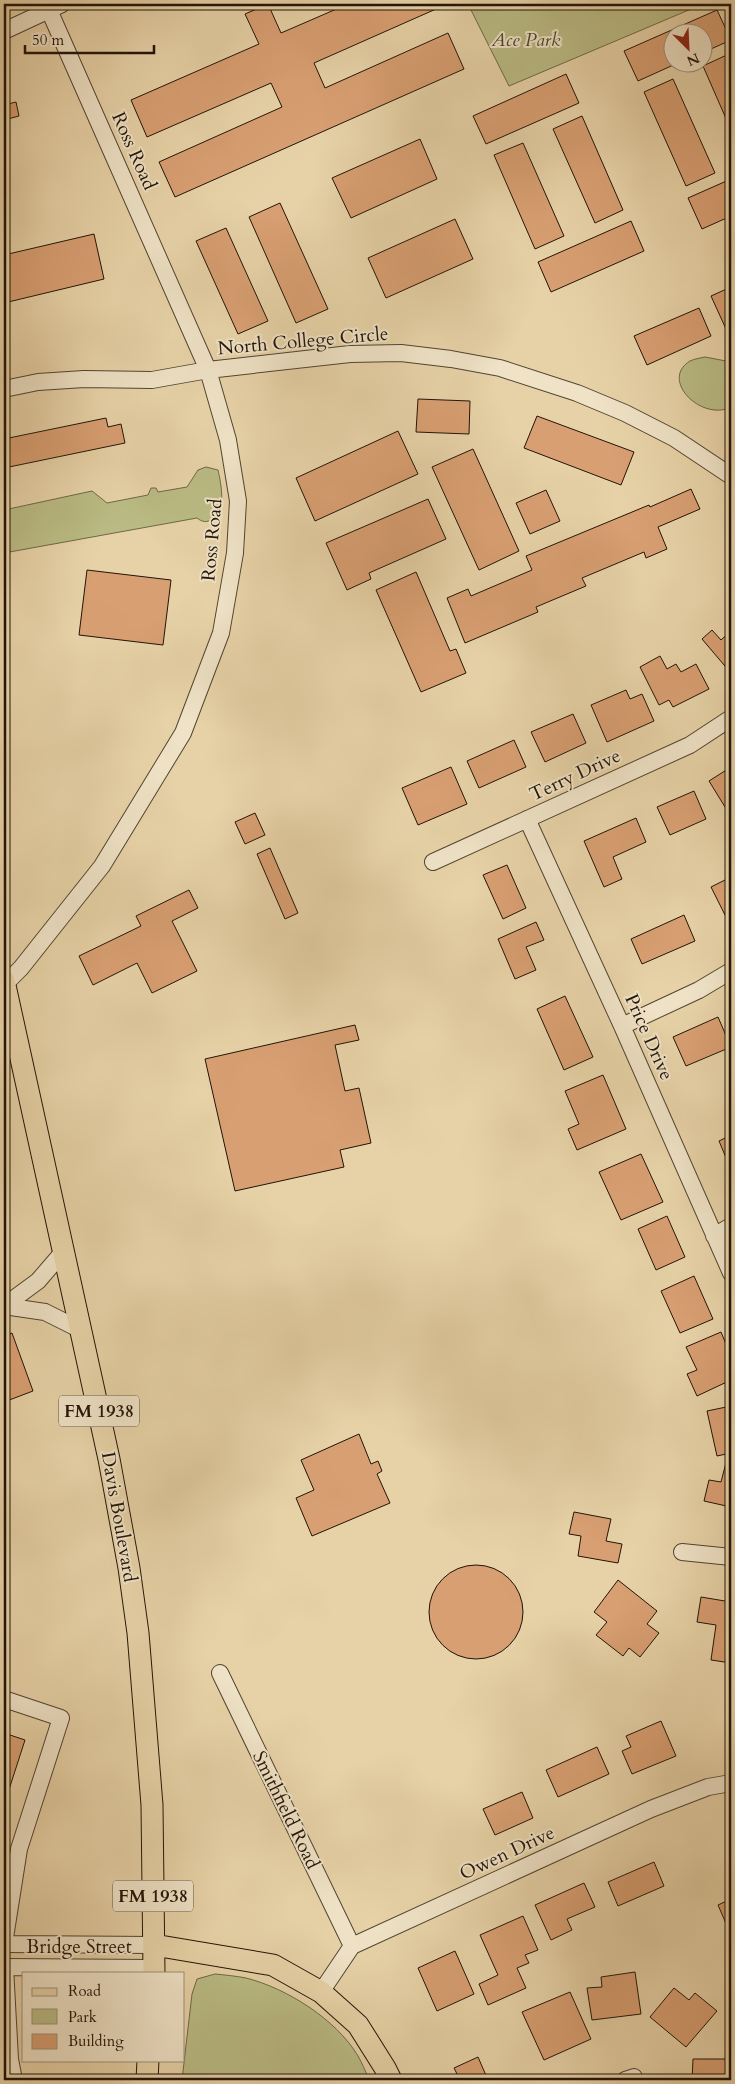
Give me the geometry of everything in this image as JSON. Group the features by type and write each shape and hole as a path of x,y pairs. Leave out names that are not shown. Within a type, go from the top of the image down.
{"main road":[{"name":"Davis Boulevard","path":"4,982 109,1459 129,1568 138,1633 152,1805 154,1970"},
{"path":"154,1945 273,1965 321,1992 358,2025 385,2068 390,2080"},
{"path":"154,1970 199,1953"},
{"path":"147,2080 148,2062"}],"street":[{"path":"4,31 55,7"},
{"name":"Ross Road","path":"4,982 21,968 102,866 183,733 221,633 235,553 238,501 228,440 208,370 55,7"},
{"name":"North College Circle","path":"4,389 38,382 84,379 152,380 208,370 350,354 401,353 451,359 500,368 578,393 625,413 674,438 731,476"},
{"name":"Terry Drive","path":"433,862 690,744 731,718"},
{"name":"Price Drive","path":"527,819 622,1026 731,1273"},
{"path":"622,1026 699,990 731,971"},
{"path":"714,1236 731,1226"},
{"path":"64,1252 38,1281 4,1306 45,1312 81,1330"},
{"path":"682,1552 731,1557"},
{"name":"Smithfield Road","path":"220,1674 352,1946"},
{"path":"4,1699 61,1718 19,1849 4,1944"},
{"name":"Owen Drive","path":"352,1946 651,1809 708,1788 731,1783"},
{"name":"Bridge Street","path":"4,1944 154,1945"},
{"path":"321,1992 352,1946"},
{"path":"5,1967 10,2059 14,2080"},
{"name":"Bridge Street","path":"5,1967 154,1970"}],"green space":[{"name":"Ace Park","path":"468,4 703,4 509,86"},
{"path":"705,357 726,361 731,373 731,407 720,410 708,409 688,397 682,388 679,378 682,369 690,361"},
{"path":"206,467 218,470 222,497 220,510 217,515 208,521 197,518 4,553 4,510 92,491 107,503 148,495 151,488 156,488 158,492 187,487 198,470"},
{"path":"215,1974 246,1978 293,1997 323,2018 349,2042 369,2080 182,2080 192,1994 197,1979"}],"building":[{"path":"268,4 281,33 348,4 434,4 436,9 314,63 325,88 448,33 464,69 175,197 159,162 282,107 271,83 147,137 131,100 259,44 245,14"},
{"path":"717,10 731,40 712,49 712,22 690,22"},
{"path":"662,34 662,70 638,81 624,51"},
{"path":"731,53 731,130 706,72 712,72 712,62"},
{"path":"566,74 579,103 486,144 473,116"},
{"path":"673,79 715,173 686,186 644,92"},
{"path":"16,102 19,116 4,120 4,105"},
{"path":"582,116 623,210 595,223 553,129"},
{"path":"420,139 437,179 351,218 332,178"},
{"path":"523,143 564,236 535,249 494,155"},
{"path":"731,179 731,216 702,229 688,198"},
{"path":"280,203 328,309 296,323 249,217"},
{"path":"455,219 473,259 386,298 368,258"},
{"path":"631,221 644,251 551,292 538,262"},
{"path":"226,228 268,321 238,334 196,241"},
{"path":"94,234 104,279 4,303 4,255"},
{"path":"731,287 731,340 711,296"},
{"path":"699,308 711,336 647,365 634,336"},
{"path":"418,399 470,401 469,434 416,432"},
{"path":"537,416 634,452 621,485 524,448"},
{"path":"106,418 108,427 121,424 125,443 9,467 4,439"},
{"path":"398,431 418,474 315,521 296,478"},
{"path":"473,449 519,551 479,570 432,467"},
{"path":"691,489 700,509 658,527 667,549 646,558 644,552 582,578 586,586 536,607 538,612 465,643 447,598 468,589 471,596 532,570 526,556"},
{"path":"546,490 560,521 530,534 516,503"},
{"path":"428,499 446,539 369,573 371,579 347,590 326,543"},
{"path":"87,570 171,580 163,645 79,635"},
{"path":"416,572 450,651 456,649 466,673 421,692 376,590"},
{"path":"712,630 721,640 731,631 730,672 702,639"},
{"path":"660,656 667,669 676,664 681,672 696,664 709,689 673,707 669,700 659,705 640,667"},
{"path":"626,690 630,699 642,694 654,721 607,742 591,705"},
{"path":"573,714 586,743 545,762 531,732"},
{"path":"514,740 526,767 479,788 467,761"},
{"path":"451,767 467,804 418,825 402,788"},
{"path":"731,767 731,804 725,807 709,781"},
{"path":"694,791 706,819 670,835 657,807"},
{"path":"255,813 265,835 245,844 235,822"},
{"path":"636,818 646,842 613,857 622,879 604,887 584,841"},
{"path":"270,848 298,913 285,919 257,854"},
{"path":"507,865 526,908 503,919 483,875"},
{"path":"731,877 731,913 725,915 711,887"},
{"path":"189,890 198,908 172,921 197,971 152,993 137,963 93,985 79,956 141,926 136,916"},
{"path":"684,915 695,941 642,964 631,939"},
{"path":"536,922 544,940 526,947 536,970 515,979 498,939"},
{"path":"565,996 593,1057 564,1070 537,1009"},
{"path":"718,1017 731,1047 686,1066 673,1037"},
{"path":"355,1025 359,1040 335,1045 345,1091 359,1088 371,1143 340,1150 344,1167 235,1191 205,1059"},
{"path":"603,1075 626,1129 577,1150 568,1129 579,1124 565,1091"},
{"path":"731,1135 731,1164 729,1165 719,1141"},
{"path":"641,1154 663,1202 621,1220 599,1172"},
{"path":"667,1216 685,1257 656,1270 638,1229"},
{"path":"694,1276 713,1319 680,1333 661,1291"},
{"path":"721,1332 731,1356 731,1380 697,1396 687,1374 697,1370 686,1347"},
{"path":"12,1333 33,1391 4,1402 4,1336"},
{"path":"731,1406 731,1453 717,1456 707,1411"},
{"path":"359,1434 371,1464 378,1461 382,1471 377,1474 390,1503 312,1536 296,1498 314,1490 301,1460"},
{"path":"728,1455 731,1456 731,1507 704,1501 709,1480 721,1482"},
{"path":"574,1512 611,1519 606,1541 622,1544 618,1563 578,1556 581,1536 569,1534"},
{"path":"476,1565 494,1568 509,1579 520,1594 523,1612 520,1630 509,1645 494,1656 476,1659 458,1656 443,1645 432,1630 429,1612 432,1594 443,1579 458,1568"},
{"path":"618,1580 657,1611 647,1624 659,1633 640,1657 629,1648 623,1656 596,1635 607,1622 594,1612"},
{"path":"701,1597 731,1602 731,1663 711,1660 716,1625 697,1622"},
{"path":"661,1721 676,1756 632,1774 622,1751 631,1747 626,1736"},
{"path":"4,1733 25,1740 4,1805"},
{"path":"597,1747 609,1774 558,1797 546,1770"},
{"path":"522,1792 533,1818 495,1835 483,1809"},
{"path":"654,1862 664,1886 618,1906 608,1882"},
{"path":"584,1883 595,1907 567,1919 572,1930 551,1940 535,1905"},
{"path":"731,1899 731,1935 718,1905"},
{"path":"523,1916 538,1950 525,1955 529,1963 517,1968 526,1988 488,2005 479,1984 498,1975 480,1935"},
{"path":"455,1951 474,1994 437,2011 418,1968"},
{"path":"635,1972 641,2014 592,2020 587,1988 602,1987 601,1977"},
{"path":"674,1988 689,2000 695,1993 717,2011 686,2047 650,2017"},
{"path":"570,1992 591,2039 544,2060 522,2012"},
{"path":"478,2057 488,2080 450,2080 458,2076 454,2068"},
{"path":"693,2059 731,2059 731,2080 692,2080"}]}
